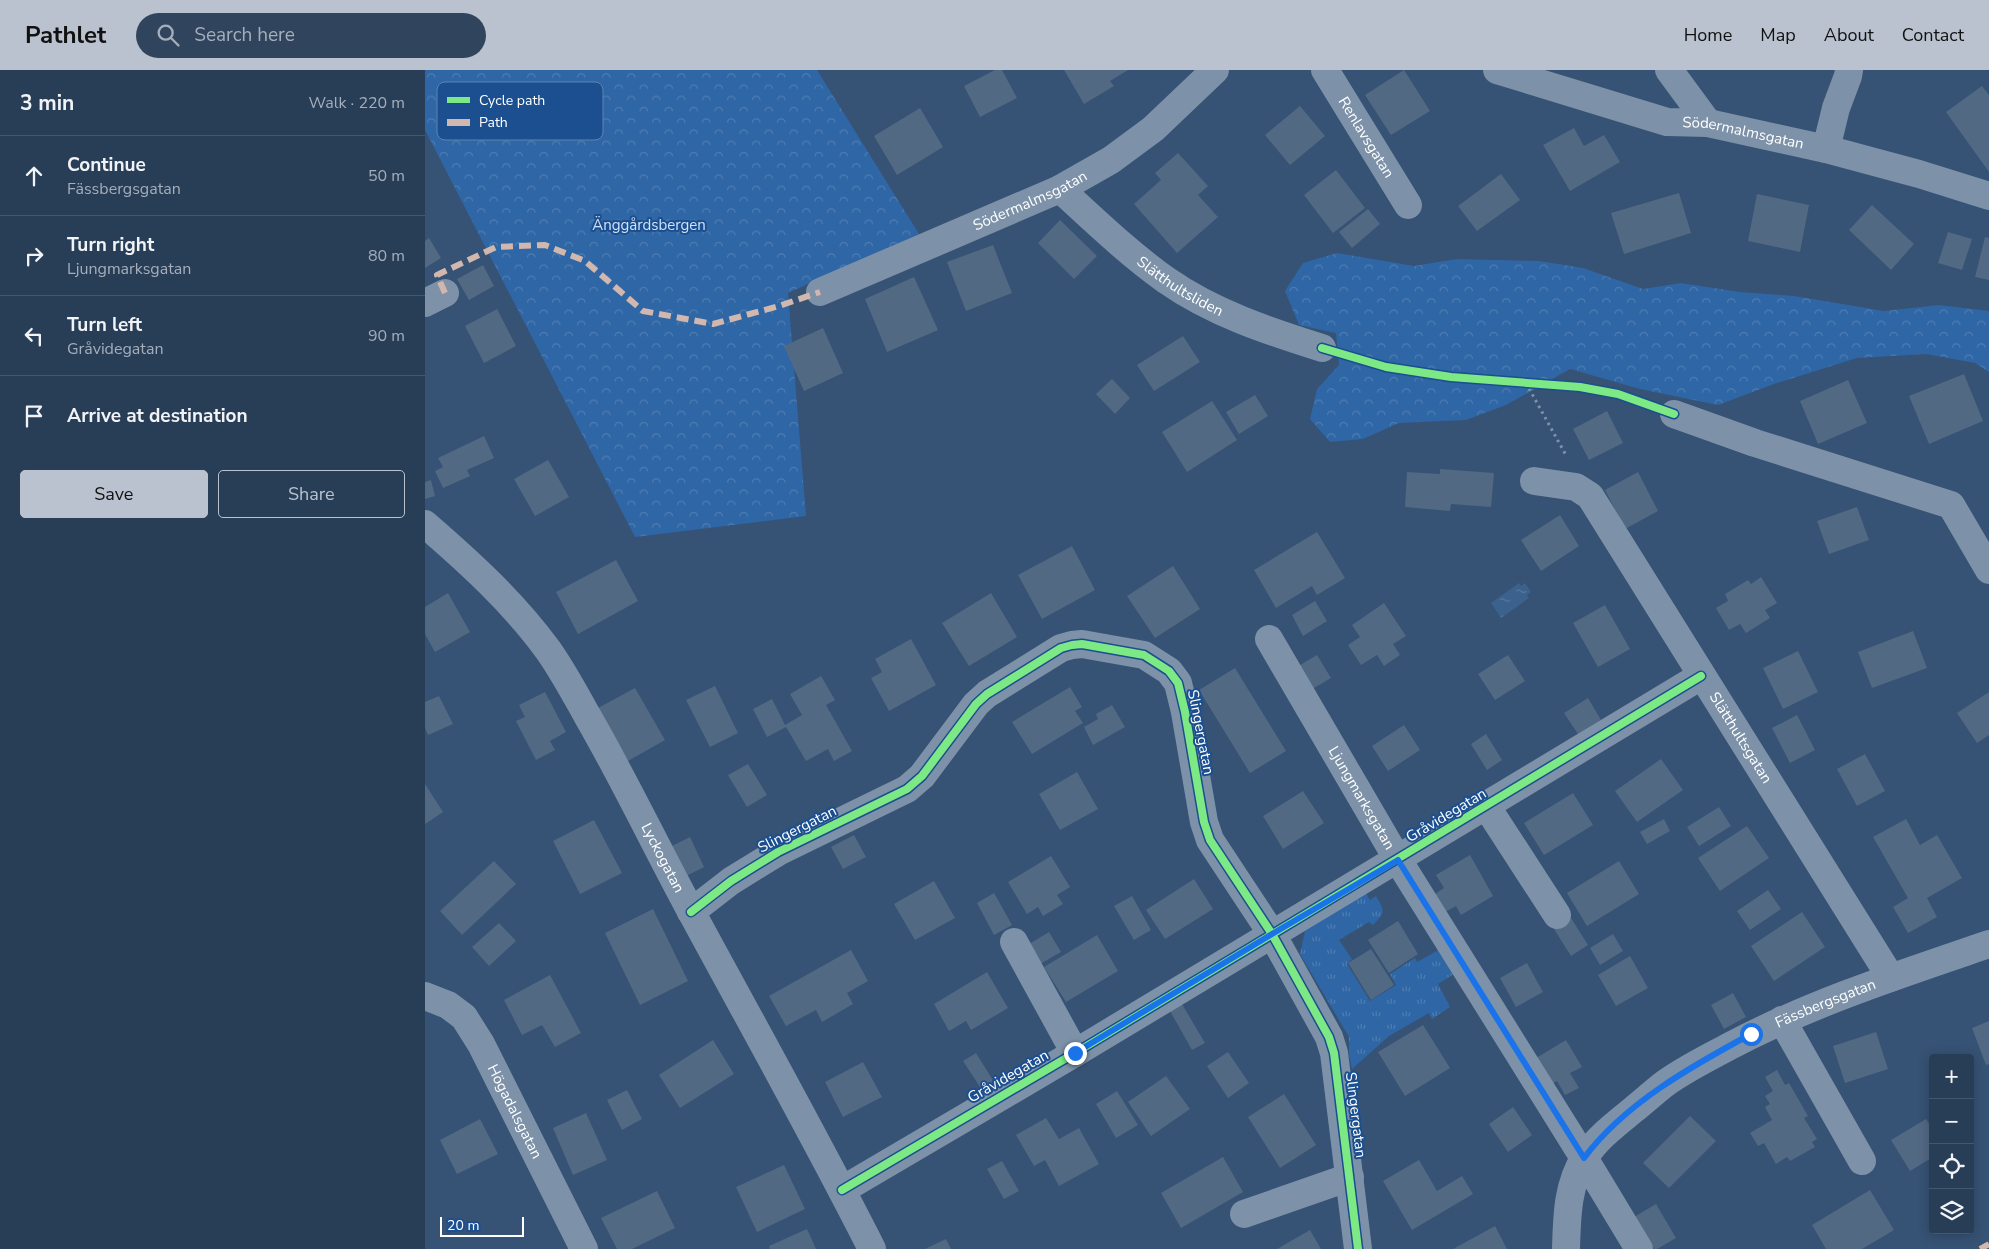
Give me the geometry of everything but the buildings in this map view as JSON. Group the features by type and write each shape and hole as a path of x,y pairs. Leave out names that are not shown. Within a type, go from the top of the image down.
{"street":[{"name":"Södermalmsgatan","path":"821,292 1060,189 1111,160 1153,129 1215,70"},
{"name":"Renlavsgatan","path":"1325,70 1408,205"},
{"name":"Södermalmsgatan","path":"1497,70 1667,122 1707,124 1826,149 1919,174 1989,196"},
{"path":"1669,70 1707,124"},
{"path":"1826,149 1836,108 1849,70"},
{"name":"Slätthultsliden","path":"1060,189 1137,258 1168,281 1228,315 1322,348"},
{"path":"1674,414 1755,444 1951,505 1989,570"},
{"path":"1534,481 1576,487 1590,496"},
{"name":"Slätthultsgatan","path":"1590,496 1891,978"},
{"name":"Lyckogatan","path":"425,524 462,555 507,602 547,650 603,743 691,912 872,1249"},
{"name":"Ljungmarksgatan","path":"1269,639 1398,860 1639,1249"},
{"name":"Slingergatan","path":"691,912 731,881 778,852 907,789 922,776 976,704 987,694 1061,648 1082,644 1144,655 1169,671 1178,683 1185,712 1204,822 1210,840 1272,934 1329,1037 1334,1053 1359,1249"},
{"name":"Gråvidegatan","path":"842,1190 1487,807 1701,676"},
{"path":"1487,807 1557,915"},
{"path":"1014,942 1075,1053"},
{"name":"Fässbergsgatan","path":"1566,1249 1567,1213 1571,1191 1584,1158 1594,1145 1615,1125 1663,1084 1698,1062 1782,1020 1891,978 1989,944"},
{"name":"Högadalsgatan","path":"425,996 447,1005 464,1017 481,1044 584,1249"},
{"path":"1782,1020 1863,1160"},
{"path":"1244,1214 1350,1177"}],"path":[{"path":"1525,383 1590,496"}],"green space":[{"name":"Änggårdsbergen","path":"425,70 817,70 919,234 788,293 806,516 635,537 425,130"},
{"path":"1337,253 1414,266 1457,259 1539,261 1583,268 1643,289 1681,283 1740,292 1794,296 1884,311 1939,305 1989,311 1989,372 1975,363 1926,354 1857,358 1774,384 1718,405 1640,389 1570,369 1506,405 1466,420 1399,423 1363,439 1330,442 1310,419 1317,389 1339,365 1336,333 1299,325 1285,291 1303,263"},
{"path":"1366,893 1370,900 1376,896 1383,912 1382,914 1373,925 1369,922 1339,940 1352,959 1347,964 1370,1001 1396,985 1390,974 1415,958 1417,962 1442,948 1457,972 1438,984 1450,1007 1432,1019 1429,1013 1389,1036 1352,1069 1349,1055 1349,1037 1300,954 1305,931"}],"water":[{"path":"1519,583 1521,586 1525,583 1531,592 1527,595 1529,598 1501,618 1491,603"}],"marked path":[{"path":"445,293 437,275 496,247 545,245 585,261 643,311 713,324 779,306 820,292"},
{"path":"1980,1249 1989,1244"}],"cycle path":[{"path":"1322,348 1386,367 1451,377 1580,387 1618,394 1674,414"},
{"path":"691,912 731,881 778,852 907,789 922,776 976,704 987,694 1061,648 1082,644 1144,655 1169,671 1178,683 1185,712 1204,822 1210,840 1272,934 1329,1037 1334,1053 1358,1249"},
{"path":"842,1190 1080,1050 1701,676"}],"route":[{"path":"1075,1053 1398,860 1584,1158 1594,1145 1615,1125 1663,1084 1698,1062 1751,1034"}]}
